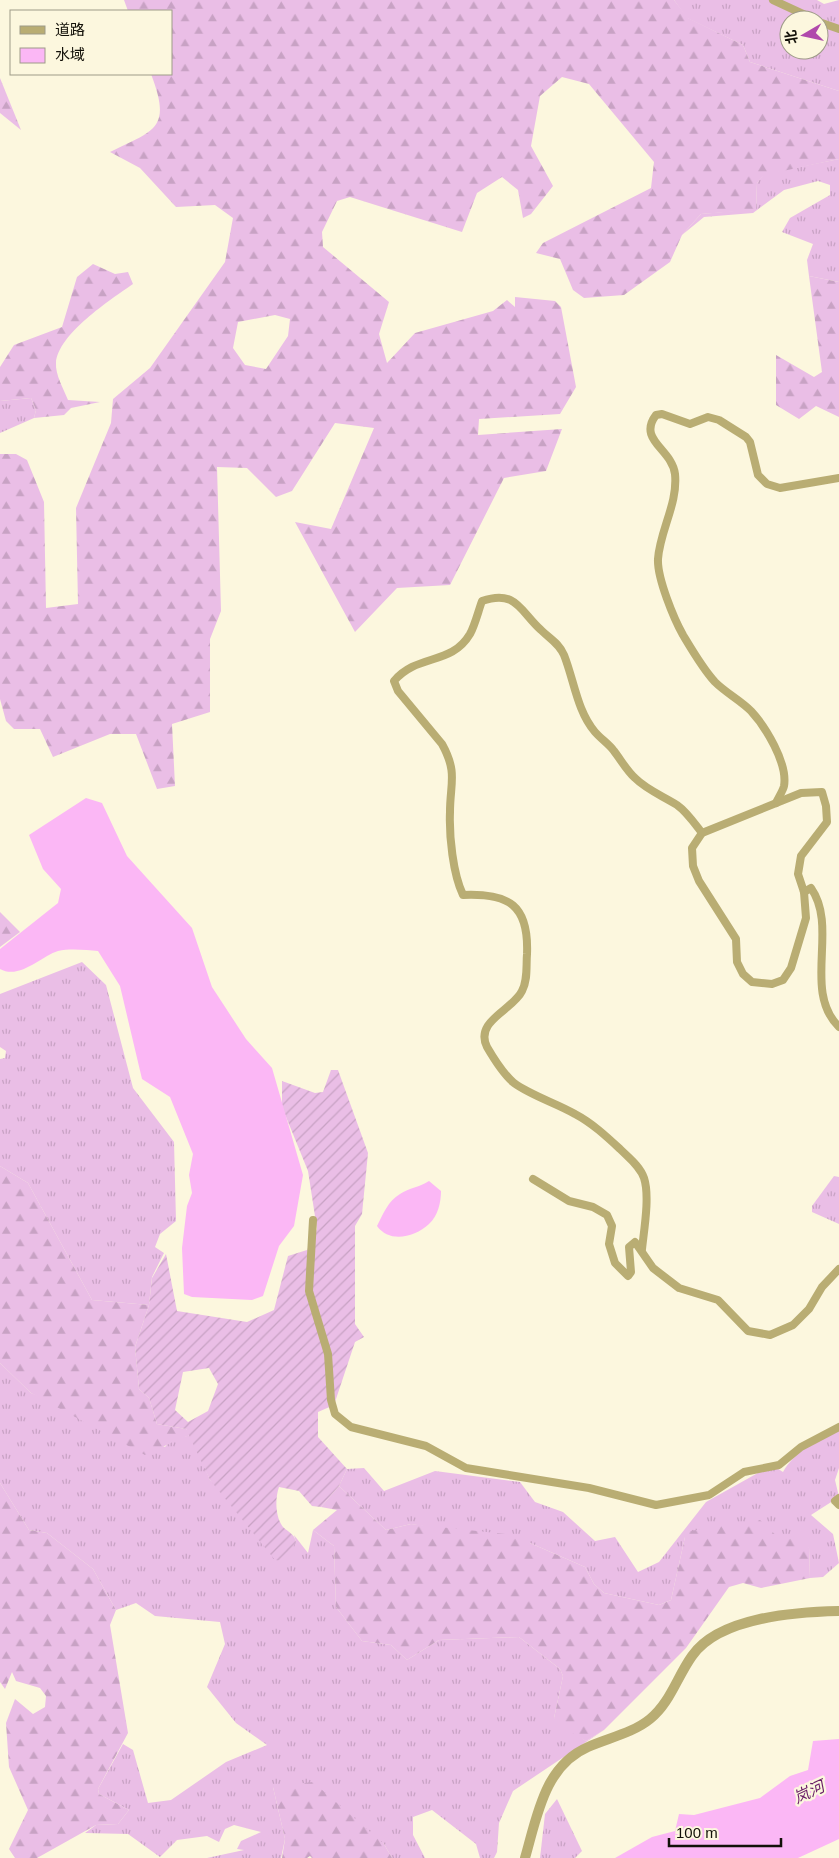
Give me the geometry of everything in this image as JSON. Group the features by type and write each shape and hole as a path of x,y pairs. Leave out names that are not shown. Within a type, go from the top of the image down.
{"street":[{"path":"774,0 795,10"},
{"path":"776,803 784,786 782,768 774,744 750,710 711,677 682,634 670,604 658,560 674,500 675,474 668,456 651,436 649,431 652,420 656,415 662,414 690,424 708,418 719,420 746,437 750,442 758,475 767,484 780,488 839,478"},
{"path":"642,1249 646,1194 644,1178 635,1163 600,1131 577,1114 514,1083 498,1064 486,1044 484,1033 489,1022 516,1001 526,980 527,944 524,920 518,909 510,901 486,894 463,896 458,885 451,834 450,811 454,778 448,754 442,744 398,691 394,681 411,665 446,656 456,650 470,634 482,601 499,598 515,602 557,644 563,653 579,700 596,733 613,749 635,778 654,793 677,805 702,833"},
{"path":"822,792 826,806 827,822 801,856 798,874 804,892 806,918 791,968 783,980 772,984 752,982 743,974 737,962 736,939 699,881 693,866 692,848 702,833 801,793 822,792"},
{"path":"804,892 811,888 819,900 824,938 821,974 825,1001 834,1022 839,1027"},
{"path":"533,1179 569,1201 593,1207 607,1215 612,1226 609,1244 615,1263 628,1276 631,1272 629,1247 635,1242 642,1249 646,1259 653,1268 679,1288 718,1300 748,1331 770,1335 793,1325 809,1309 822,1286 839,1269"},
{"path":"313,1220 309,1291 328,1354 331,1400 335,1414 351,1426 426,1446 466,1468 589,1488 656,1506 709,1496 744,1472 779,1466 802,1447 839,1427"},
{"path":"839,1498 835,1501 839,1505"},
{"path":"525,1858 546,1788 558,1771 585,1748 645,1723 657,1713 667,1700 692,1656 712,1637 739,1624 760,1619 839,1611"}],"green space":[{"path":"124,0 674,0 688,18 743,45 750,62 839,91 839,159 764,175 757,183 756,210 701,214 682,235 670,262 624,295 584,298 573,290 560,259 536,253 543,243 651,188 654,162 589,84 562,77 540,96 531,146 553,186 531,214 523,218 518,190 502,177 477,193 462,232 350,197 337,201 322,232 323,247 389,302 379,334 387,363 415,333 493,311 507,300 515,307 515,297 555,301 561,307 576,387 560,414 479,419 478,435 562,429 546,471 504,478 450,585 397,588 355,632 295,522 331,529 374,428 335,423 292,491 276,497 247,468 217,467 221,611 210,639 210,712 172,724 175,786 157,789 136,734 110,734 53,757 40,729 14,729 6,721 0,699 0,454 16,454 27,460 44,502 46,608 78,604 76,508 111,423 113,399 150,368 225,262 233,218 215,205 176,207 140,168 110,152 148,132 155,125 159,117 160,106 151,75 172,75 172,10 128,10","holes":["275,315 290,319 288,336 266,369 245,365 233,348 238,322"]},
{"path":"674,0 817,0 824,4 839,0 839,91 750,62 743,45 687,18"},
{"path":"0,78 21,130 0,113"},
{"path":"839,159 839,282 809,276 807,260 813,244 782,232 790,218 830,195 830,185 818,181 784,190 753,213 704,217 682,235 701,214 756,209 757,183 764,174"},
{"path":"93,264 115,274 128,272 133,284 99,308 75,329 59,352 56,367 58,377 68,400 100,402 71,408 64,415 34,418 36,410 31,398 0,401 0,367 14,345 62,327 77,277"},
{"path":"809,276 839,282 839,417 816,406 799,419 776,405 776,355 814,377 822,372"},
{"path":"31,398 36,410 34,418 0,433 0,401"},
{"path":"0,912 20,932 0,947"},
{"path":"82,962 106,985 133,1088 174,1142 176,1221 160,1234 155,1247 164,1253 152,1277 149,1305 92,1300 28,1183 0,1166 0,1059 5,1058 6,1051 0,1047 0,994"},
{"path":"331,1070 338,1070 368,1153 362,1214 355,1226 355,1324 364,1337 355,1342 334,1405 318,1412 318,1437 347,1469 339,1486 321,1507 312,1506 299,1491 279,1487 276,1502 278,1518 283,1527 293,1535 296,1542 284,1561 275,1560 210,1480 186,1429 157,1424 149,1398 139,1389 135,1347 149,1305 152,1278 166,1254 177,1311 247,1322 274,1310 288,1256 307,1250 317,1229 308,1171 282,1107 282,1081 315,1093 323,1092","holes":["209,1368 218,1384 208,1411 188,1422 175,1410 183,1372"]},
{"path":"0,1166 28,1183 92,1300 149,1305 135,1347 139,1389 149,1398 157,1424 186,1429 191,1435 145,1455 31,1393 0,1363"},
{"path":"834,1176 839,1177 839,1224 812,1212 812,1206"},
{"path":"0,1363 31,1393 165,1447 171,1440 191,1435 210,1480 296,1542 294,1535 308,1553 313,1530 334,1546 336,1607 362,1641 391,1645 407,1660 439,1640 519,1637 560,1669 563,1676 554,1718 586,1741 604,1730 513,1791 499,1823 497,1852 494,1858 480,1858 476,1844 432,1810 413,1817 413,1835 425,1858 392,1858 384,1844 273,1787 285,1839 281,1858 207,1858 244,1850 237,1849 241,1841 261,1832 234,1825 225,1829 219,1842 207,1836 177,1840 160,1857 128,1834 85,1833 96,1825 118,1824 129,1810 99,1794 98,1789 123,1744 133,1750 148,1803 171,1800 226,1762 267,1745 236,1723 207,1687 225,1644 220,1622 155,1616 136,1603 116,1610 93,1569 47,1533 29,1530 0,1483"},
{"path":"839,1430 839,1468 835,1480 839,1497 811,1515 833,1534 839,1563 823,1577 810,1578 809,1548 784,1543 685,1537 671,1600 659,1605 604,1593 594,1584 585,1567 530,1543 411,1524 386,1530 339,1486 347,1469 364,1468 384,1491 435,1471 520,1482 535,1502 563,1512 595,1541 615,1537 638,1572 659,1562 706,1502 772,1465 783,1472 793,1458 807,1446"},
{"path":"0,1483 29,1530 47,1533 93,1569 116,1610 110,1625 128,1733 98,1789 99,1794 129,1810 118,1824 96,1825 37,1858 15,1858 9,1849 28,1810 9,1767 6,1723 15,1699 33,1714 45,1707 46,1696 40,1688 16,1681 12,1672 5,1689 0,1682"},
{"path":"339,1486 386,1530 411,1524 524,1536 530,1543 585,1567 594,1584 604,1593 659,1605 671,1600 685,1537 690,1531 760,1520 784,1543 787,1539 803,1537 809,1548 810,1578 761,1588 743,1583 729,1587 686,1648 604,1730 586,1741 556,1724 554,1718 563,1676 560,1669 519,1637 439,1640 407,1660 391,1645 362,1641 336,1607 334,1546 313,1530 337,1510 321,1507"},
{"path":"313,1782 384,1844 392,1858 312,1858 310,1856 307,1858 282,1858 285,1839 273,1787"},
{"path":"557,1799 582,1851 575,1858 540,1858 545,1814"}],"water":[{"path":"86,798 102,803 127,856 192,928 212,987 246,1039 272,1068 303,1175 294,1226 279,1246 263,1296 252,1300 192,1297 184,1294 182,1248 187,1206 192,1193 189,1175 193,1154 170,1097 142,1079 120,986 98,951 63,950 15,972 0,969 0,949 58,903 61,889 43,869 29,835"},
{"path":"429,1181 441,1191 438,1209 435,1217 429,1224 416,1233 402,1237 388,1235 377,1226 392,1200 403,1192"},
{"name":"岚河","path":"839,1739 839,1839 798,1858 615,1858 652,1837 675,1831 679,1814 694,1815 760,1798 790,1776 808,1770 813,1741"}]}
